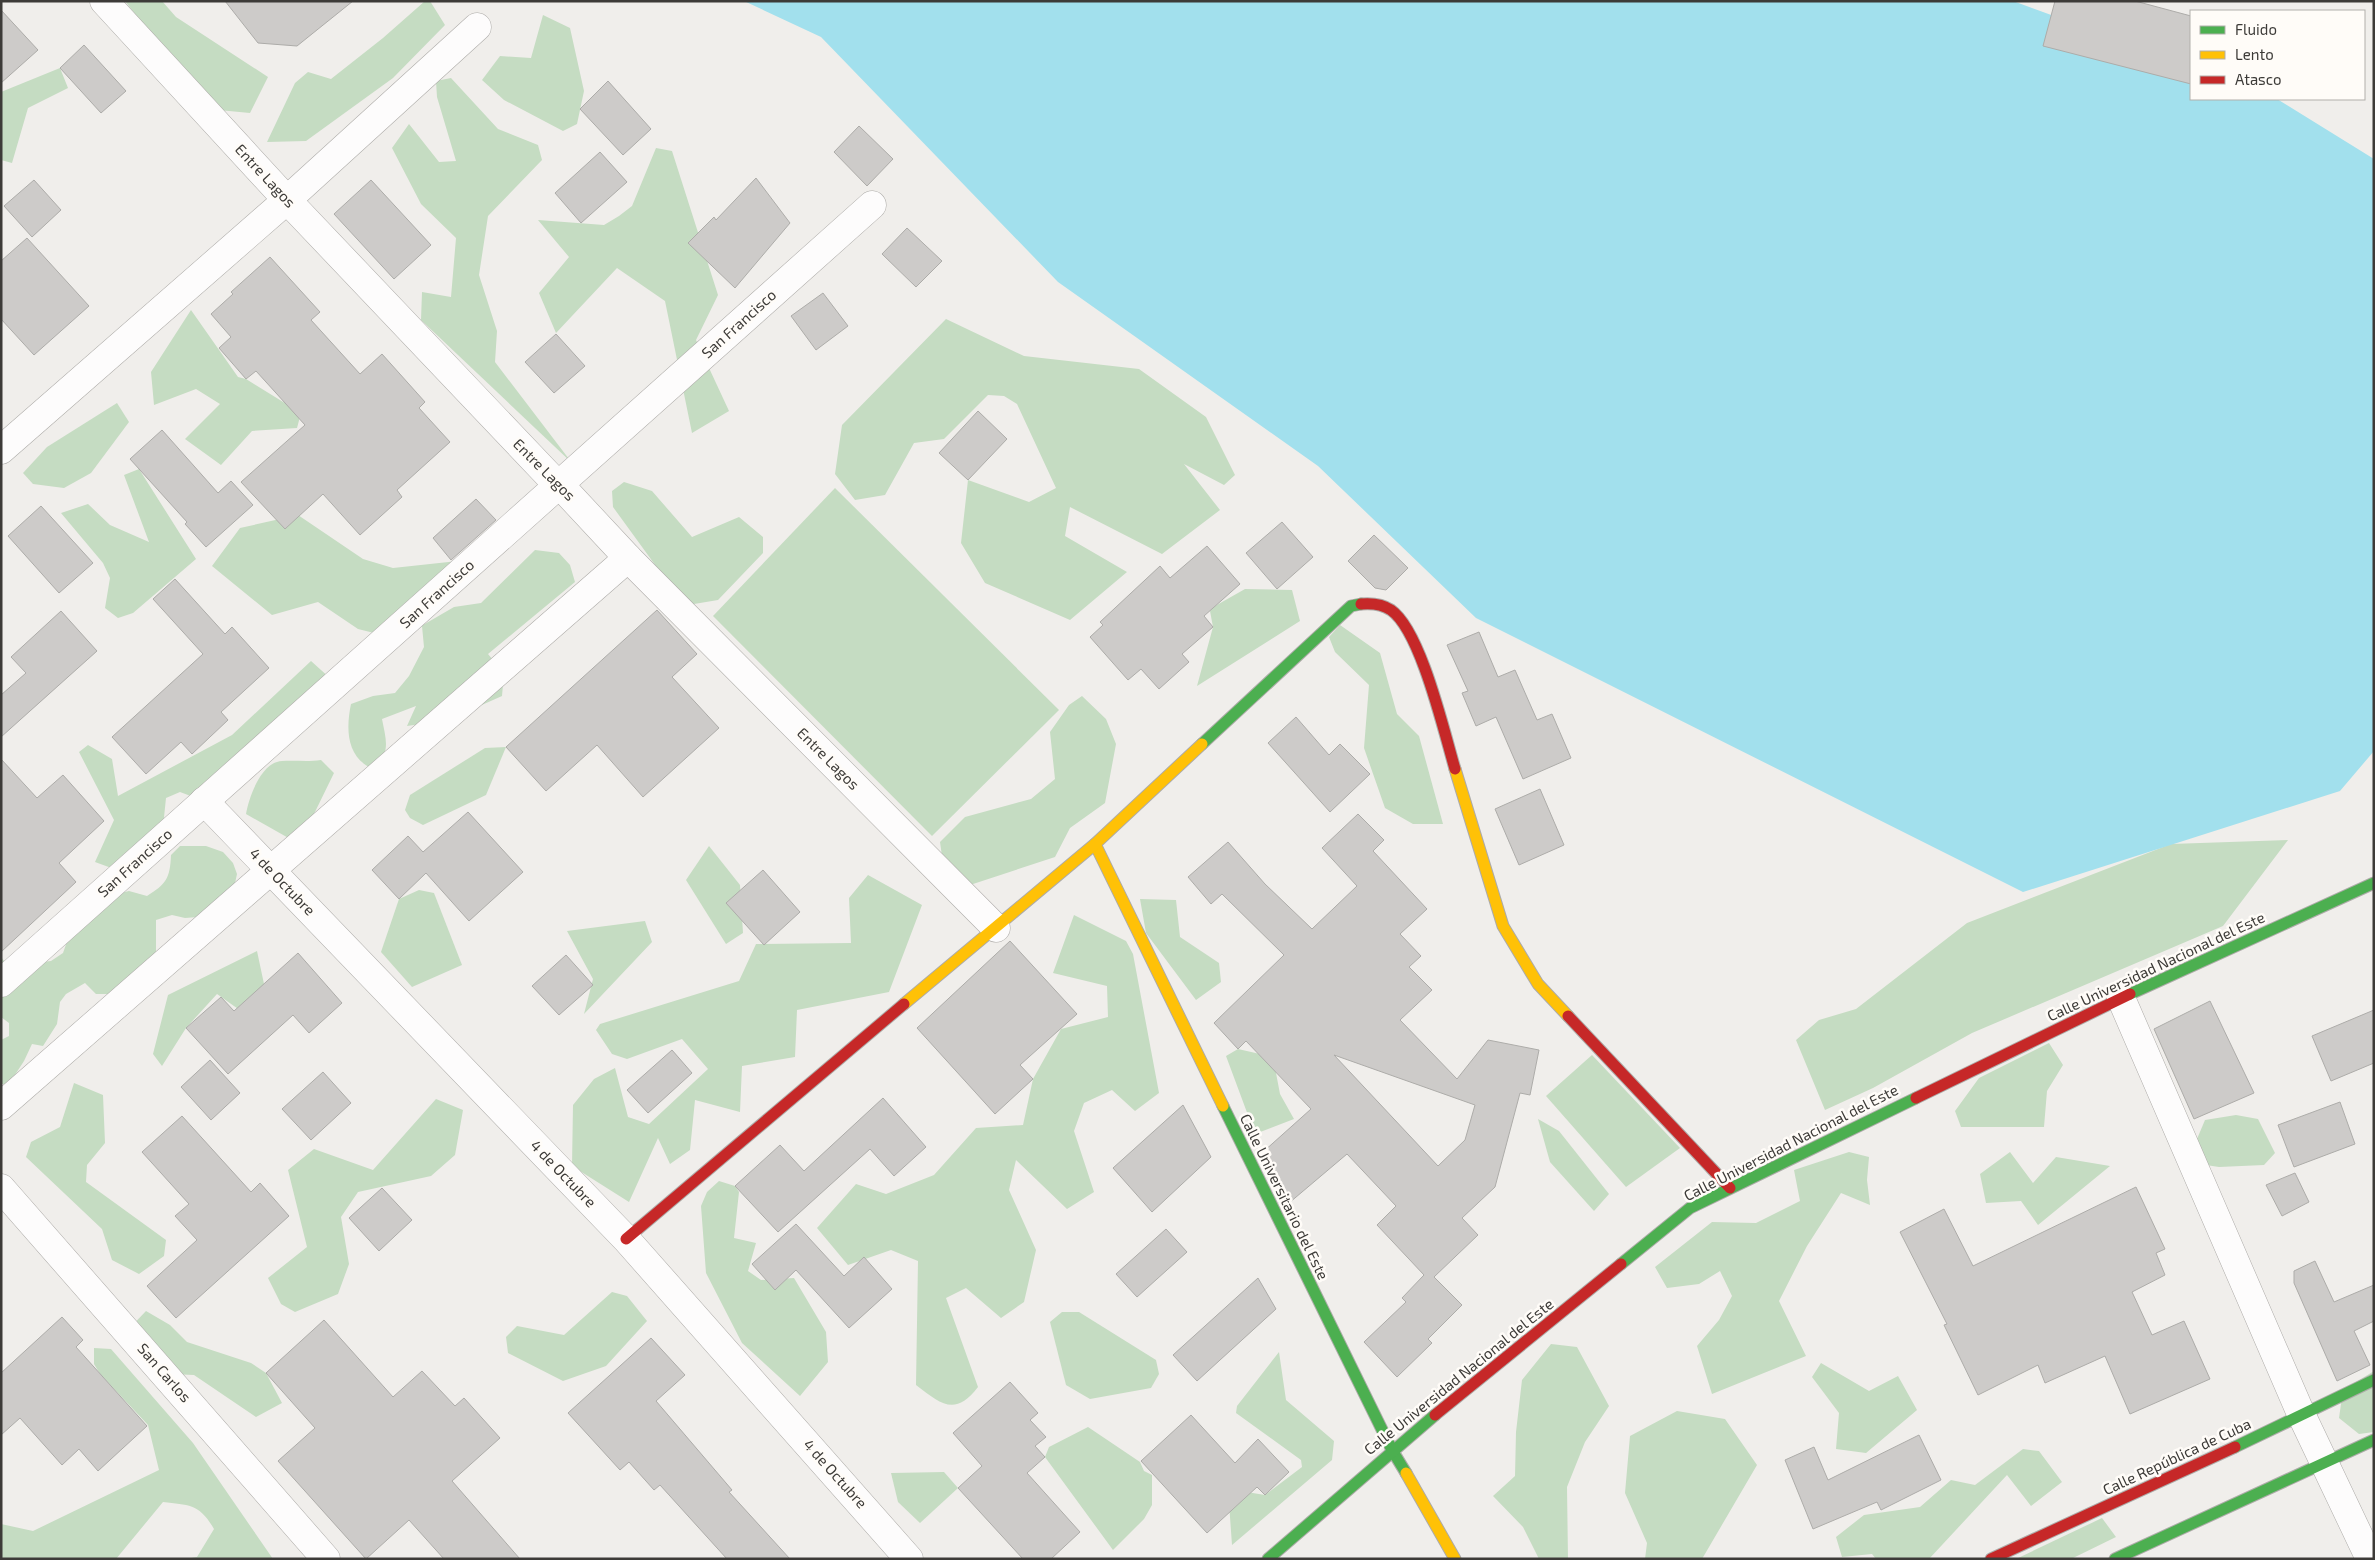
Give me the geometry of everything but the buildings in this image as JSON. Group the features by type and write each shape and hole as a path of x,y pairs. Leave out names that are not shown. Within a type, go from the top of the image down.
{"street":[{"name":"Entre Lagos","path":"104,1 287,200 628,558 996,928"},
{"path":"1,450 287,200 477,27"},
{"name":"San Francisco","path":"1,983 872,204"},
{"path":"1,1106 628,558"},
{"path":"626,1239 1094,844 1350,606 1362,603 1378,605 1395,611 1417,645 1502,926 1538,984 1730,1188"},
{"name":"4 de Octubre","path":"204,801 626,1239 910,1559"},
{"name":"Calle Universitario del Este","path":"1094,844 1392,1450 1456,1559"},
{"name":"Calle Universidad Nacional del Este","path":"1268,1559 1392,1450 1690,1208 2121,998 2374,883"},
{"path":"2121,998 2302,1416 2370,1559"},
{"name":"San Carlos","path":"1,1188 326,1559"},
{"name":"Calle República de Cuba","path":"1991,1559 2302,1416 2374,1380"},
{"path":"2115,1559 2374,1440"}],"green space":[{"path":"125,1 162,1 176,17 268,77 250,113 208,109"},
{"path":"425,1 430,1 445,25 393,78 306,141 267,142 295,83 308,72 331,79 383,38"},
{"path":"543,15 570,28 584,91 577,124 563,131 504,100 482,80 500,56 531,58"},
{"path":"60,68 68,88 28,108 12,163 1,160 1,92"},
{"path":"451,78 498,129 538,145 542,160 488,216 479,275 497,331 495,362 572,463 421,320 422,292 451,297 456,238 421,204 392,148 409,124 439,162 456,161 437,97 436,81"},
{"path":"656,148 672,151 718,295 696,340 729,411 692,433 665,301 617,268 556,333 539,293 569,257 538,220 604,225 619,216 632,206"},
{"path":"191,310 238,377 246,379 301,413 297,428 252,431 221,465 185,439 220,404 196,389 154,405 151,372"},
{"path":"946,319 1024,356 1139,369 1206,417 1235,475 1224,485 1184,464 1220,510 1162,554 1070,507 1065,536 1127,572 1070,620 985,583 961,543 968,480 1029,502 1056,488 1017,404 1004,396 988,395 944,439 914,443 885,495 855,500 835,474 842,425"},
{"path":"117,403 129,422 91,473 64,488 33,484 23,473 47,447"},
{"path":"139,469 196,559 133,613 118,618 105,608 110,578 103,563 61,513 88,504 110,525 149,542 124,475"},
{"path":"624,482 652,491 692,537 739,517 763,537 763,553 718,600 688,605 677,595 613,507 612,491"},
{"path":"835,488 1059,710 932,836 713,616"},
{"path":"298,515 363,559 393,568 467,560 423,625 454,607 481,603 535,550 559,553 570,565 575,582 488,654 504,673 502,696 448,720 407,726 416,706 382,719 386,740 385,752 378,763 371,768 363,763 352,749 348,722 351,704 373,696 395,693 409,676 424,647 422,626 390,637 358,629 318,602 272,615 212,566 240,528"},
{"path":"1245,589 1292,590 1300,621 1197,686 1213,627 1210,611 1215,606"},
{"path":"1340,625 1380,653 1397,714 1419,736 1443,824 1413,824 1385,808 1364,748 1369,685 1335,652 1329,637"},
{"path":"311,661 331,679 256,742 220,807 180,792 166,798 160,856 136,877 95,862 114,820 79,752 88,745 112,759 118,796 232,735"},
{"path":"1082,696 1106,719 1116,744 1105,803 1070,828 1055,857 970,885 944,870 940,842 965,817 1031,799 1055,779 1050,732 1069,705"},
{"path":"506,747 486,795 423,825 410,818 405,810 410,795 485,748"},
{"path":"321,760 334,773 313,816 292,840 246,814 253,790 268,767 282,761"},
{"path":"2288,840 2223,926 1972,1033 1873,1088 1825,1110 1796,1040 1819,1020 1856,1009 1967,923 2171,844"},
{"path":"180,846 206,846 223,852 233,863 237,874 234,888 198,917 185,918 172,915 156,920 156,955 109,994 96,994 85,983 66,994 60,1002 57,1024 43,1046 32,1044 24,1061 9,1084 1,1084 1,1040 9,1036 9,1023 1,1017 1,957 8,966 51,961 63,953 70,933 112,895 129,891 147,896 159,888 166,880 170,870 171,855"},
{"path":"709,846 740,885 743,933 726,944 686,880"},
{"path":"868,875 922,905 889,992 797,1010 795,1057 742,1066 740,1112 695,1100 690,1150 670,1164 658,1138 629,1202 572,1166 573,1105 594,1079 615,1068 628,1117 649,1124 708,1069 682,1039 627,1059 612,1054 596,1030 600,1024 739,981 756,944 851,943 849,898"},
{"path":"419,890 434,893 462,965 412,987 381,952 399,899"},
{"path":"1140,899 1176,900 1180,937 1219,963 1221,982 1196,1000 1146,933"},
{"path":"1074,915 1126,941 1133,954 1159,1093 1135,1111 1112,1090 1084,1103 1074,1131 1094,1192 1067,1209 1016,1160 1009,1190 1036,1250 1024,1302 1001,1318 966,1288 946,1298 978,1387 962,1402 955,1405 948,1404 933,1398 916,1385 918,1261 891,1250 848,1265 817,1228 856,1184 886,1194 934,1175 976,1128 1023,1125 1033,1079 1061,1029 1108,1017 1107,986 1053,973"},
{"path":"645,921 652,942 584,1014 593,979 567,931"},
{"path":"257,951 264,984 265,1028 217,994 186,1028 162,1066 153,1054 168,995"},
{"path":"2049,1043 2063,1065 2047,1091 2044,1127 1961,1127 1955,1111 1979,1078"},
{"path":"1238,1049 1273,1057 1280,1094 1294,1119 1255,1134 1226,1056"},
{"path":"1592,1055 1680,1148 1626,1187 1546,1096"},
{"path":"74,1083 103,1095 105,1143 87,1165 86,1182 166,1240 164,1256 139,1274 112,1260 102,1229 26,1157 31,1142 60,1127"},
{"path":"436,1099 463,1110 455,1155 431,1176 358,1192 341,1217 349,1264 338,1294 295,1312 281,1304 268,1278 307,1247 288,1170 314,1149 373,1170"},
{"path":"2236,1115 2258,1119 2275,1153 2264,1165 2219,1167 2193,1163 2197,1139 2205,1120"},
{"path":"1538,1119 1559,1131 1609,1194 1594,1211 1550,1162"},
{"path":"1849,1152 1869,1157 1867,1180 1870,1205 1841,1193 1807,1246 1779,1301 1806,1356 1712,1394 1697,1346 1719,1320 1732,1296 1720,1271 1699,1284 1667,1288 1655,1267 1712,1222 1756,1223 1800,1201 1794,1170"},
{"path":"2010,1152 2033,1183 2056,1157 2110,1166 2038,1225 2021,1201 1986,1203 1980,1174"},
{"path":"719,1181 735,1186 739,1192 734,1238 756,1243 748,1271 761,1280 794,1278 826,1332 828,1362 800,1396 742,1343 706,1273 701,1206 707,1192"},
{"path":"612,1292 627,1296 647,1321 606,1366 563,1381 508,1353 506,1337 517,1326 564,1335"},
{"path":"146,1311 170,1325 187,1342 251,1363 266,1373 282,1403 256,1417 194,1375 146,1373 123,1335"},
{"path":"1062,1312 1079,1312 1156,1360 1159,1374 1151,1388 1090,1399 1066,1385 1050,1322"},
{"path":"1551,1344 1577,1347 1609,1406 1585,1442 1567,1487 1568,1559 1539,1559 1523,1527 1493,1496 1515,1476 1516,1432 1522,1380"},
{"path":"94,1348 111,1349 193,1443 273,1559 185,1559 197,1557 214,1529 199,1510 187,1505 163,1502 116,1559 1,1559 1,1524 33,1531 159,1470 148,1425 100,1374 94,1364"},
{"path":"1279,1352 1286,1400 1334,1441 1332,1460 1232,1545 1228,1489 1265,1495 1302,1467 1301,1460 1236,1413 1237,1406"},
{"path":"1821,1363 1869,1391 1898,1376 1917,1410 1866,1453 1836,1449 1839,1413 1812,1377"},
{"path":"2374,1371 2374,1432 2359,1434 2339,1418 2343,1390"},
{"path":"1677,1411 1725,1419 1757,1465 1702,1559 1645,1559 1647,1543 1625,1493 1630,1436"},
{"path":"1088,1427 1140,1462 1144,1471 1152,1475 1152,1505 1144,1519 1113,1550 1045,1457 1049,1447"},
{"path":"2023,1449 2039,1451 2062,1482 2031,1506 2007,1475 1929,1559 1876,1559 1872,1554 1842,1557 1836,1537 1864,1515 1920,1507 1951,1480 1975,1485"},
{"path":"944,1472 958,1488 920,1523 898,1502 891,1473"},
{"path":"2102,1518 2116,1537 2071,1559 2016,1559"}],"water":[{"path":"744,1 2013,1 2190,66 2190,100 2279,100 2374,159 2374,751 2340,791 2023,892 1476,618 1318,466 1058,282 821,37"}],"traffic: fast":[{"path":"1202,744 1351,606 1361,604"},
{"path":"2130,994 2374,883"},
{"path":"1621,1264 1690,1208 1916,1098"},
{"path":"1223,1106 1392,1450 1406,1473"},
{"path":"2235,1447 2374,1380"},
{"path":"1268,1559 1435,1415"},
{"path":"2115,1559 2374,1440"}],"traffic: slow":[{"path":"904,1004 1095,844 1202,744"},
{"path":"1455,769 1503,926 1538,984 1568,1016"},
{"path":"1095,844 1223,1106"},
{"path":"1406,1473 1455,1559"}],"traffic: jam":[{"path":"1361,604 1377,604 1391,610 1402,621 1412,638 1422,660 1438,708 1455,769"},
{"path":"1916,1098 2130,994"},
{"path":"626,1239 904,1004"},
{"path":"1568,1016 1730,1188"},
{"path":"1435,1415 1621,1264"},
{"path":"1991,1559 2235,1447"}]}
